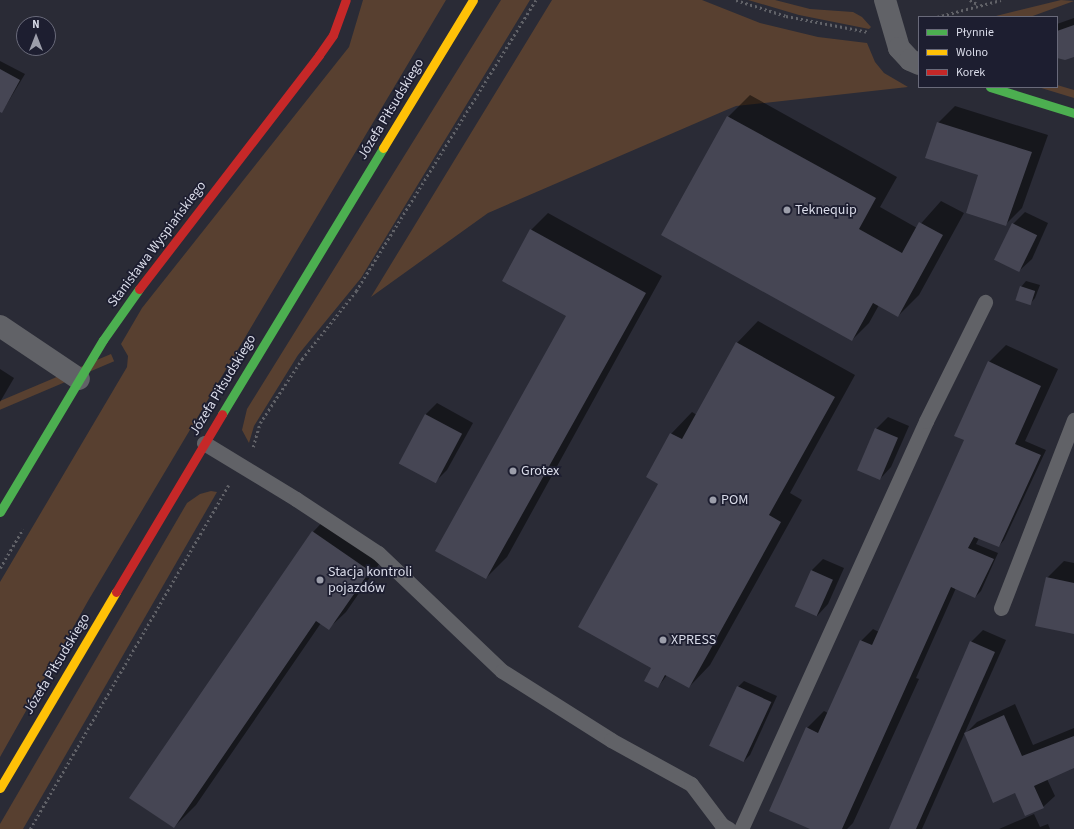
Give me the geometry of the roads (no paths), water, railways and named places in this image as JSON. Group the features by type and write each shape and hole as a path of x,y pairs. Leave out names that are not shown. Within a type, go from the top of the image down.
{"main road":[{"name":"Stanisława Wyspiańskiego","path":"0,512 79,379 141,286 320,55 333,35 346,0"},
{"name":"Józefa Piłsudskiego","path":"0,788 204,443 473,0"},
{"path":"993,88 1074,113"}],"street":[{"path":"884,0 899,48 910,60 918,64"},
{"path":"0,326 79,379"}],"lane":[{"path":"741,829 926,420 986,302"},
{"path":"1001,608 1074,420"},
{"path":"204,443 378,552 502,671 611,740 691,784 722,825 729,829"}],"place":[{"name":"Teknequip","path":"787,210"},
{"name":"Grotex","path":"513,471"},
{"name":"POM","path":"713,500"},
{"name":"Stacja kontroli pojazdów","path":"320,580"},
{"name":"XPRESS","path":"663,640"}]}
